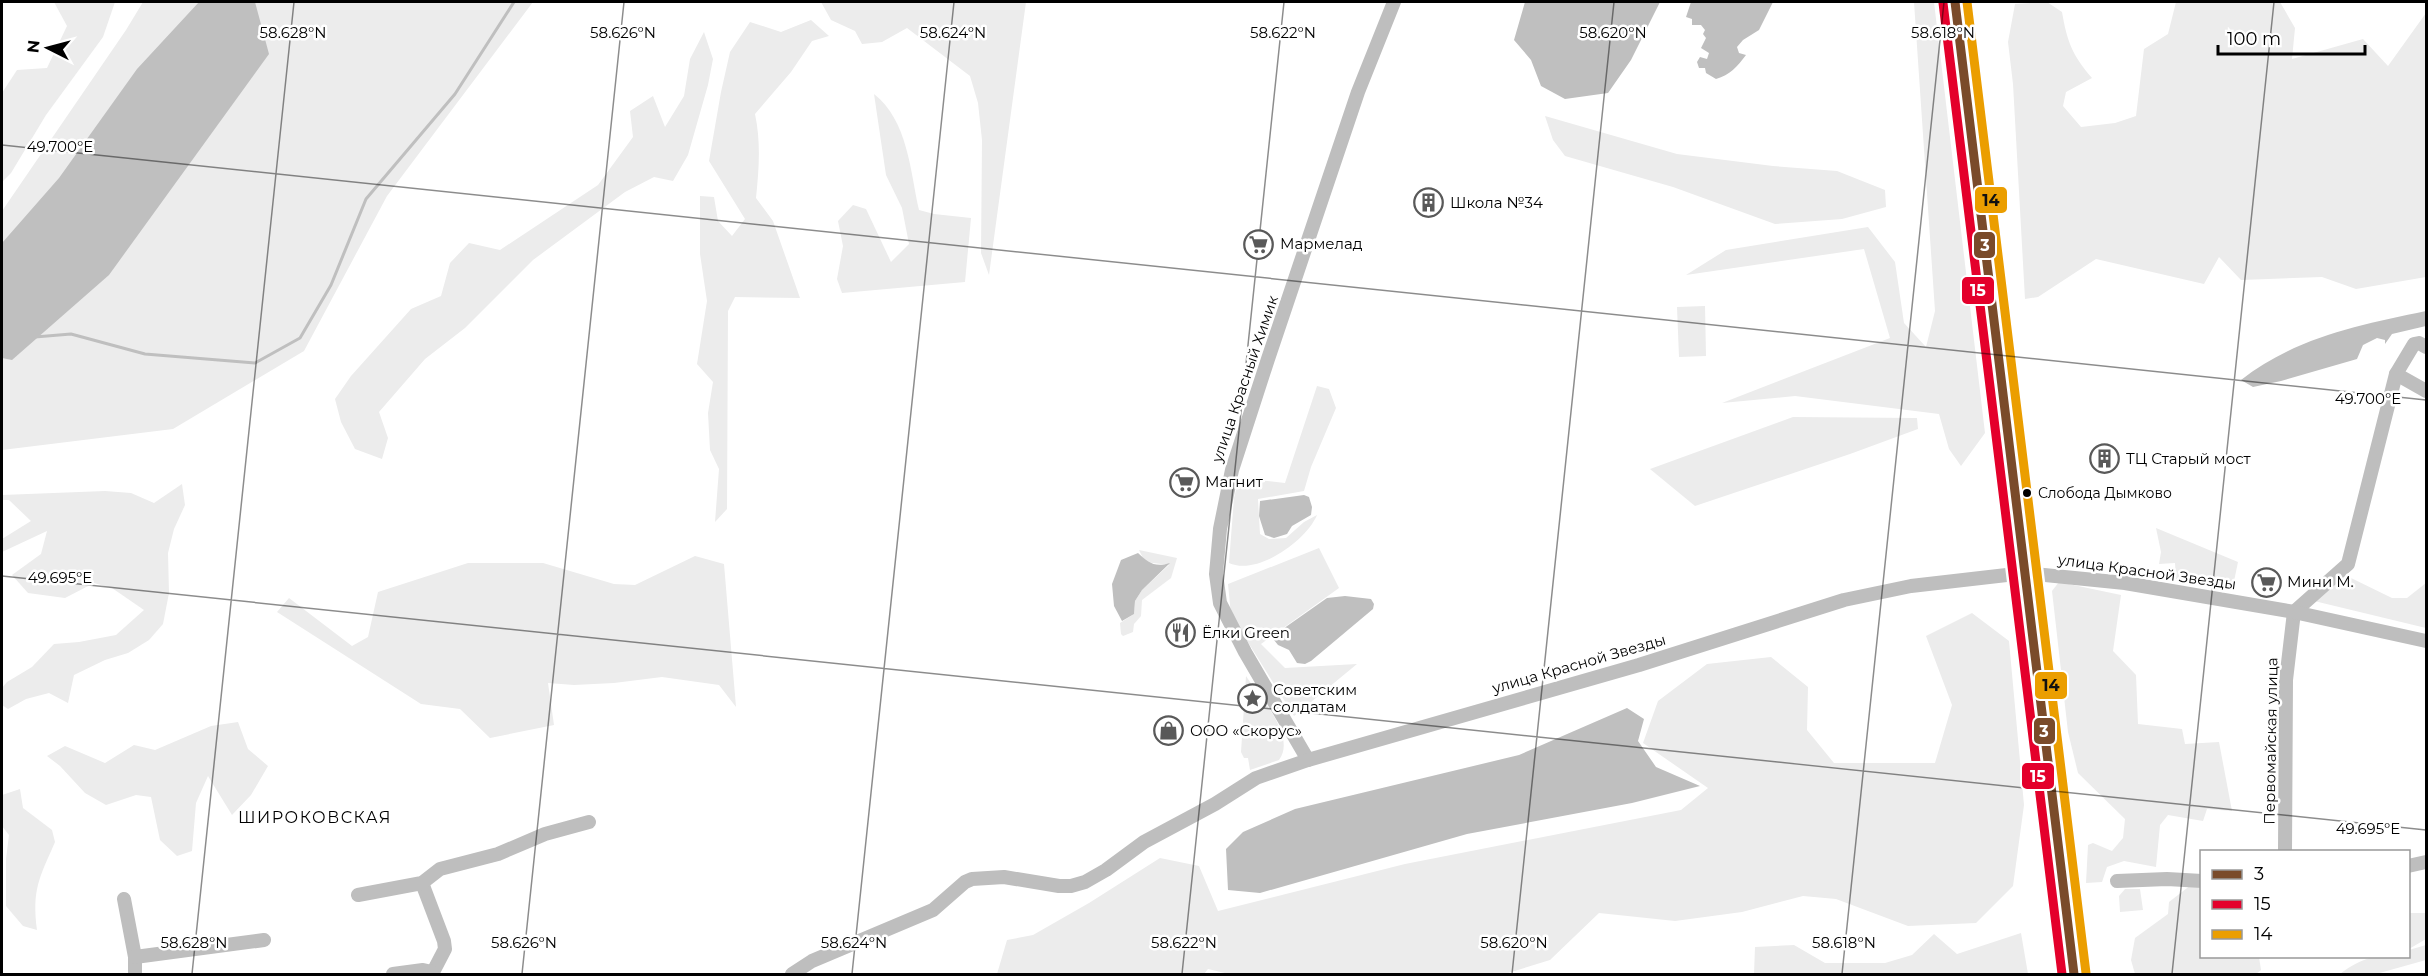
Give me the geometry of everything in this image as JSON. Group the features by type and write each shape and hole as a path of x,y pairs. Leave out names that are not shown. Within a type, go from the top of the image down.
{"main road":[{"path":"1954,2 2074,975"}],"street":[{"name":"улица Красный Химик","path":"1308,760 1245,652 1220,603 1216,574 1220,529 1232,470 1268,359 1358,92 1394,2"},
{"path":"2294,612 2348,564 2396,374 2412,346 2423,345"},
{"path":"2396,374 2427,391"},
{"name":"улица Красной Звезды","path":"792,975 812,961 933,910 965,882 972,879 1004,878 1059,886 1071,886 1084,882 1106,870 1144,842 1215,804 1256,778 1308,760 1639,665 1844,600 1911,586 2024,573 2125,583 2294,612 2427,641"},
{"name":"Первомайская улица","path":"2285,850 2286,680 2294,612"},
{"path":"358,895 422,883 440,869 498,854 545,834 588,822"},
{"path":"2410,866 2427,862"},
{"path":"2117,881 2167,879 2200,881"},
{"path":"393,975 423,970 432,973 445,949 422,883"},
{"path":"124,899 135,957 135,975"},
{"path":"135,957 264,940"}],"shaded area":[{"path":"54,2 115,2 103,37 46,115 11,173 2,182 2,93 17,70 47,68 67,26"},
{"path":"143,2 533,2 387,196 304,351 173,429 2,450 2,211"},
{"path":"199,2 255,2 269,54 109,275 12,360 2,358 2,243 59,178 137,69"},
{"path":"821,2 1026,2 989,275 981,253 982,140 978,103 970,76 907,28 882,42 862,44 855,31 831,20"},
{"path":"1525,2 1660,2 1631,60 1608,93 1565,99 1541,86 1531,60 1514,40"},
{"path":"1691,2 1773,2 1759,30 1743,40 1737,47 1739,53 1746,55 1733,70 1716,79 1706,73 1705,68 1699,68 1697,62 1700,57 1707,59 1709,53 1701,48 1706,38 1703,34 1705,30 1701,25 1692,25 1692,19 1686,17"},
{"path":"1914,2 1934,2 1985,433 1961,466 1949,449 1939,414 1795,396 1722,403 1890,338 1864,249 1686,275 1726,250 1868,227 1895,262 1904,323 1926,347 1935,311"},
{"path":"2047,2 2062,12 2071,47 2092,78 2066,92 2063,106 2081,127 2115,123 2136,116 2144,49 2168,34 2176,2 2280,2 2295,28 2292,59 2363,39 2388,66 2426,13 2426,277 2356,289 2322,277 2241,280 2219,257 2204,284 2096,259 2038,297 2025,299 2013,84 2008,42 2015,4"},
{"path":"811,20 829,36 812,41 791,72 755,114 759,156 756,198 773,221 800,298 735,297 728,311 727,509 715,522 719,469 710,450 708,413 713,382 697,364 707,301 700,254 700,196 714,197 718,221 732,236 745,219 709,161 730,52 750,22 781,32"},
{"path":"704,32 713,59 708,85 688,155 673,181 654,177 625,192 533,260 465,328 425,359 379,412 388,438 382,459 355,449 341,422 335,399 351,376 411,309 441,296 450,263 469,243 500,250 598,185 633,137 630,111 653,96 665,127 684,96 690,59"},
{"path":"874,94 885,105 901,132 919,210 971,218 965,282 842,293 837,279 843,246 838,221 853,205 866,209 891,262 909,244 902,208 886,175"},
{"path":"1545,116 1677,154 1837,171 1885,190 1886,207 1842,219 1775,224 1673,187 1565,156 1553,140"},
{"path":"1705,306 1706,356 1679,357 1677,307"},
{"path":"2426,311 2426,326 2392,334 2385,344 2385,340 2377,338 2363,345 2357,359 2253,387 2241,380 2262,365 2306,343 2353,328"},
{"path":"1317,386 1329,389 1336,408 1311,467 1304,491 1258,499 1260,534 1269,539 1286,538 1304,522 1317,515 1303,535 1279,554 1253,565 1240,566 1229,563 1234,498 1239,478 1285,483"},
{"path":"1793,417 1917,418 1918,429 1695,506 1650,469"},
{"path":"182,484 185,505 174,529 168,553 169,593 163,624 149,640 128,653 105,660 74,675 68,703 49,693 26,699 8,709 2,705 2,688 7,682 32,667 54,644 116,635 144,610 112,588 94,583 65,598 28,593 12,575 41,554 47,531 2,552 2,539 31,521 9,500 2,500 2,495 105,491 131,493 154,503"},
{"path":"1304,495 1309,497 1312,507 1311,515 1292,526 1287,534 1274,538 1265,535 1259,516 1260,501"},
{"path":"2156,528 2238,562 2233,586 2176,579 2175,563 2159,564 2161,552"},
{"path":"1319,548 1339,588 1261,644 1285,668 1357,664 1294,716 1231,615 1228,584"},
{"path":"1139,550 1177,558 1171,578 1142,600 1141,616 1134,624 1133,632 1123,636 1120,623 1134,614 1135,601 1142,590 1169,565 1145,562"},
{"path":"1138,553 1152,563 1160,565 1170,563 1142,590 1135,601 1134,614 1122,621 1114,606 1112,584 1121,560"},
{"path":"695,556 724,564 736,707 719,685 662,677 614,683 574,685 548,683 554,725 490,738 460,709 421,704 277,612 289,598 352,646 368,637 378,592 468,563 543,563 614,584 635,585"},
{"path":"2349,577 2392,598 2407,598 2426,583 2426,628 2310,600 2322,584"},
{"path":"2059,582 2121,595 2113,651 2136,675 2138,724 2182,729 2185,744 2219,742 2232,811 2207,809 2203,821 2168,815 2160,825 2156,867 2124,861 2107,867 2102,882 2086,883 2088,845 2093,843 2112,851 2123,838 2125,819 2078,773 2068,732 2052,591"},
{"path":"1345,596 1371,599 1374,604 1373,609 1311,661 1305,664 1297,663 1289,650 1278,645 1274,640 1280,631 1327,598"},
{"path":"1972,613 2009,641 2024,805 2013,886 1976,923 1908,926 1836,899 1803,896 1742,912 1675,921 1599,913 1550,960 1505,974 1229,974 1208,969 1204,974 997,974 1007,940 1033,935 1160,858 1199,866 1218,911 1405,864 1681,810 1708,788 1643,743 1658,701 1707,664 1771,657 1808,687 1807,730 1834,763 1935,763 1952,705 1926,636"},
{"path":"1246,676 1274,716 1283,740 1283,750 1279,760 1250,770 1248,758 1244,758 1241,752"},
{"path":"1627,708 1644,719 1638,741 1656,767 1700,786 1632,803 1467,834 1260,893 1228,890 1226,849 1243,832 1295,809 1519,755"},
{"path":"238,722 248,749 268,766 251,795 232,815 208,776 196,803 192,851 177,856 160,840 151,797 136,795 106,805 85,793 60,766 47,756 65,746 105,763 134,745 155,750 211,726"},
{"path":"20,789 23,808 52,830 55,842 36,894 37,930 23,926 6,906 6,859 9,835 2,826 2,795"},
{"path":"2191,885 2200,888 2200,958 2259,958 2261,970 2256,974 2135,974 2131,960 2135,938 2168,914 2169,902"},
{"path":"2125,889 2140,889 2143,910 2120,912 2119,896"},
{"path":"2410,913 2426,913 2426,939 2410,948"},
{"path":"2021,933 2028,974 1754,974 1755,947 1794,945 1825,963 1885,963 1912,955 1934,934 1957,954"},
{"path":"2426,945 2426,960 2376,974 2340,974 2357,963 2372,958 2410,958 2410,950"}],"waterway":[{"path":"35,337 71,334 145,354 255,363 300,338 331,285 366,199 455,94 514,2"}],"transit line":[{"name":"3","path":"1955,2 2074,974"},
{"name":"14","path":"1967,2 2086,973"},
{"name":"15","path":"1943,3 2062,974"}],"place":[{"name":"Школа №34","path":"1429,203"},
{"name":"Мармелад","path":"1259,244"},
{"name":"ТЦ Старый мост","path":"2105,459"},
{"name":"Магнит","path":"1184,482"},
{"name":"Слобода Дымково","path":"2027,493"},
{"name":"Мини М.","path":"2266,582"},
{"name":"Ёлки Green","path":"1181,633"},
{"name":"Советским солдатам","path":"1252,699"},
{"name":"ООО «Скорус»","path":"1169,731"}],"district":[{"name":"ШИРОКОВСКАЯ","path":"315,817"}]}
